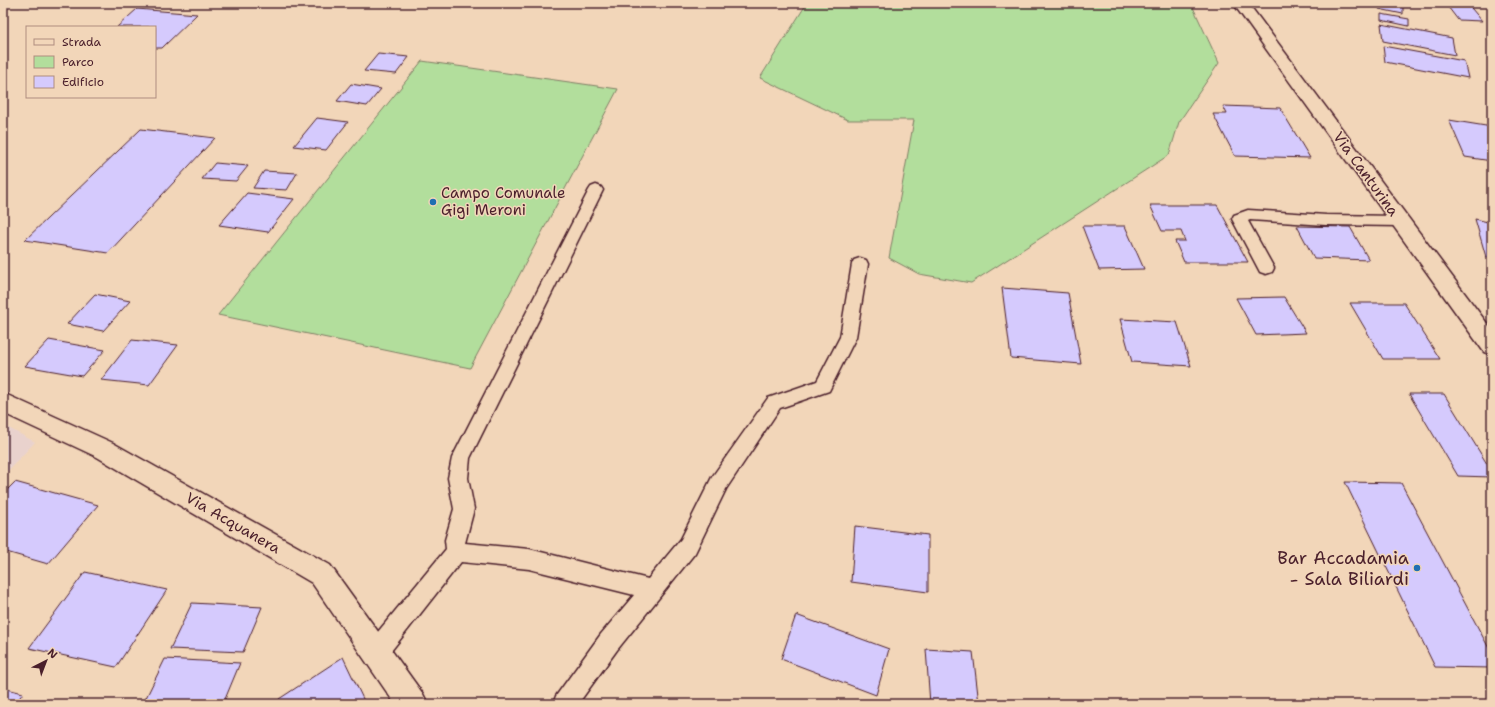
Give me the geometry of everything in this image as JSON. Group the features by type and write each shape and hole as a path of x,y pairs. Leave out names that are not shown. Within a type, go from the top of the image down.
{"main road":[{"name":"Via Canturina","path":"1240,3 1492,346"},
{"name":"Via Acquanera","path":"3,402 105,450 321,574 413,704"}],"lane":[{"path":"376,652 456,552 455,540 464,510 458,478 461,458 596,190"},
{"path":"1266,268 1239,219 1248,215 1326,220 1400,221"},
{"path":"564,704 610,642 688,546 719,483 774,403 823,386 848,337 860,264"},
{"path":"456,552 529,559 652,590"}],"shaded area":[{"path":"3,425 35,442 3,476"}],"green space":[{"path":"807,3 1191,3 1219,63 1179,122 1169,155 971,283 919,274 889,258 914,120 848,120 760,78"},
{"name":"Campo Comunale Gigi Meroni","path":"422,61 618,89 470,368 218,315"}],"building":[{"path":"1379,3 1403,4 1403,14 1379,9"},
{"path":"1445,3 1467,3 1482,21 1458,20"},
{"path":"137,9 197,14 162,48 156,48 156,26 118,26"},
{"path":"1381,14 1409,19 1409,26 1381,20"},
{"path":"1381,24 1452,38 1455,55 1383,41"},
{"path":"1383,46 1464,61 1468,78 1385,62"},
{"path":"378,54 409,57 396,74 364,71"},
{"path":"351,84 381,89 367,106 337,101"},
{"path":"1223,106 1280,108 1310,158 1235,156 1213,114 1227,114"},
{"path":"317,118 348,122 326,150 294,146"},
{"path":"1449,120 1492,127 1492,161 1465,157"},
{"path":"141,129 215,138 108,253 25,240"},
{"path":"215,163 248,166 236,181 202,179"},
{"path":"264,171 297,173 287,190 253,188"},
{"path":"247,193 294,199 268,232 219,225"},
{"path":"1150,205 1217,205 1248,262 1184,262 1175,241 1185,241 1181,231 1162,231"},
{"path":"1475,219 1492,223 1492,258 1486,257"},
{"path":"1082,226 1125,226 1144,269 1099,270"},
{"path":"1297,226 1350,227 1369,260 1314,258"},
{"path":"1002,288 1068,293 1081,364 1011,358"},
{"path":"95,294 130,301 103,331 67,324"},
{"path":"1284,297 1306,333 1256,335 1236,298"},
{"path":"1350,303 1404,303 1440,359 1383,359"},
{"path":"1120,319 1177,322 1191,366 1132,362"},
{"path":"49,340 105,350 82,376 25,366"},
{"path":"132,340 178,345 149,385 101,380"},
{"path":"1409,394 1444,394 1492,472 1492,477 1458,476"},
{"path":"15,482 98,505 48,564 3,551 3,494"},
{"name":"Bar Accadamia - Sala Biliardi","path":"1345,482 1401,483 1492,654 1492,668 1435,667"},
{"path":"855,526 928,535 928,592 851,582"},
{"path":"85,572 167,590 116,667 29,648"},
{"path":"192,603 262,607 243,652 170,649"},
{"path":"796,615 889,649 876,695 781,659"},
{"path":"926,649 973,652 979,704 930,704"},
{"path":"343,657 364,701 360,704 281,704 279,699"},
{"path":"165,659 240,663 223,704 143,704"},
{"path":"3,688 23,693 15,704 3,704"}],"place":[{"name":"Campo Comunale Gigi Meroni","path":"433,202"},
{"name":"Bar Accadamia - Sala Biliardi","path":"1417,568"}]}
